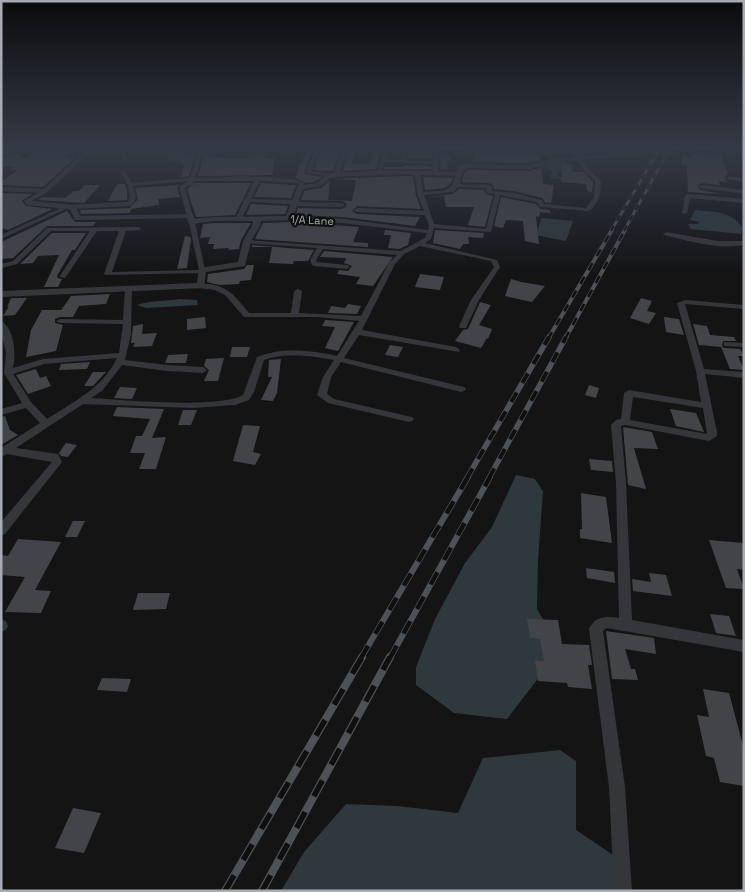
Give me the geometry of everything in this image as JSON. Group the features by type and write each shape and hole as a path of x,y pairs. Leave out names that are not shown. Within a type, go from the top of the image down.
{"street":[{"path":"3,190 45,191"},
{"path":"45,191 28,201 30,203 69,207 130,204 133,198 131,190"},
{"path":"183,190 202,271 201,286"},
{"path":"239,218 252,190"},
{"path":"289,218 298,190"},
{"path":"409,419 331,401 322,396 327,377 364,320 392,262 402,253 428,239 431,229 420,190"},
{"path":"421,194 452,190"},
{"path":"488,190 488,192 531,198 540,201 541,206 587,210 593,206 597,198 597,190"},
{"path":"724,190 744,192"},
{"name":"1/A Lane","path":"78,218 289,218 431,229 489,231 498,193"},
{"path":"684,212 688,196 744,201"},
{"path":"246,200 342,205"},
{"path":"365,205 427,209"},
{"path":"69,207 78,218 73,230"},
{"path":"1,238 69,207"},
{"path":"357,210 427,209"},
{"path":"123,229 108,274 202,271 242,264 246,241 256,226 257,219"},
{"path":"1,266 15,263 47,230 138,229"},
{"path":"63,277 94,230"},
{"path":"666,234 726,244 740,245 744,243"},
{"path":"246,241 402,253"},
{"path":"419,244 494,260 497,267 475,300 463,326"},
{"path":"321,247 313,260 314,264 347,267"},
{"path":"1,283 4,287 1,292"},
{"path":"1,292 201,286 217,288 228,293 247,315 295,315 364,320"},
{"path":"4,452 99,389 121,359 127,341 126,299 130,289"},
{"path":"295,315 298,291"},
{"path":"626,625 621,483 616,425 619,422 625,422 709,438 712,436 700,371 681,303 744,307"},
{"path":"60,321 127,322"},
{"path":"1,323 8,337 12,356 8,373 28,404 46,424"},
{"path":"357,332 456,350"},
{"path":"727,344 744,346"},
{"path":"82,401 206,405 236,403 246,398 250,392 260,359 265,356 308,353 461,389"},
{"path":"8,373 43,362 121,359 167,368 203,370"},
{"path":"700,371 744,375"},
{"path":"625,422 629,393 707,406"},
{"path":"1,412 28,404"},
{"path":"1,531 57,462 54,457 4,452"},
{"path":"623,891 617,787 596,629 600,624 607,622 744,646"}],"shaded area":[{"path":"695,210 721,213 733,218 742,227 741,234 691,229 688,224 698,224 700,222 690,220"},
{"path":"542,218 573,221 566,241 535,235"},
{"path":"179,299 197,300 198,305 146,308 137,305 151,302"},
{"path":"516,475 535,479 543,491 537,609 551,633 540,676 507,719 454,713 416,685 416,667 435,619 465,563 492,527"},
{"path":"560,750 576,761 576,830 619,859 624,891 281,891 304,852 346,804 397,806 458,813 483,758"}],"building":[{"path":"96,190 84,203 38,200 42,197 65,198 74,191"},
{"path":"114,190 127,190 127,200 108,201"},
{"path":"135,190 178,190 180,197 158,199 159,205 131,209 130,213 81,214 80,210 130,208 138,199"},
{"path":"187,190 248,190 235,215 196,217"},
{"path":"258,190 294,190 291,198 254,197"},
{"path":"329,190 328,200 352,201 354,190 415,190 421,209 357,206 352,211 357,214 420,217 415,226 343,217 296,215 298,208 342,209 347,204 342,201 301,200 304,191"},
{"path":"458,190 484,190 486,194 493,196 485,227 468,225 474,207 446,207 444,196 427,197 453,194"},
{"path":"500,190 553,190 551,203 545,202 542,198"},
{"path":"688,190 700,190 721,194 688,192"},
{"path":"1,193 32,194 22,201 26,206 53,209 8,230 1,228"},
{"path":"501,197 536,204 540,209 550,210 550,213 540,212 539,217 536,216 539,244 525,241 523,221 506,220 503,228 494,226"},
{"path":"251,204 288,206 285,214 246,215"},
{"path":"67,211 75,222 96,222 93,226 47,226 13,258 1,259 1,242"},
{"path":"290,222 359,227 353,242 368,243 368,247 255,239 263,223"},
{"path":"251,223 241,240 239,249 228,250 229,248 213,249 214,244 208,244 210,237 200,238 203,224"},
{"path":"385,230 411,233 408,245 399,249 388,248 391,235 384,235"},
{"path":"435,230 484,233 483,238 468,237 469,244 463,244 460,249 433,243"},
{"path":"52,233 86,233 75,250 72,250 57,276 62,279 58,287 44,287 59,255 38,256 33,263 20,264"},
{"path":"185,236 191,239 187,268 177,269"},
{"path":"252,245 314,250 308,261 294,261 293,264 269,263 272,247 252,247"},
{"path":"324,251 393,257 373,286 356,284 360,277 337,274 339,270 348,271 352,266 344,263 346,258 320,257"},
{"path":"247,265 254,265 251,280 240,281 239,284 219,285 207,282 208,274 244,269"},
{"path":"420,274 444,277 440,290 415,287"},
{"path":"511,279 545,286 532,302 505,296"},
{"path":"110,294 106,304 79,306 73,317 55,319 55,323 63,325 56,351 26,357 31,330 42,310 61,310 71,296"},
{"path":"11,298 27,298 15,315 3,316 9,306 7,307"},
{"path":"641,298 652,301 647,311 656,313 649,324 630,318"},
{"path":"480,302 491,305 479,325 492,329 488,339 481,348 455,341 463,330 468,329"},
{"path":"348,304 361,306 357,314 328,313 331,306 345,308"},
{"path":"205,317 206,328 187,330 187,319"},
{"path":"664,317 679,319 684,335 666,332"},
{"path":"325,320 354,322 338,351 325,348 335,327 322,326"},
{"path":"143,324 142,334 157,333 152,346 133,347 135,343 131,343 133,326"},
{"path":"693,324 707,326 710,335 734,337 736,341 723,341 722,346 724,348 740,349 744,356 738,356 744,370 730,369 721,347 699,345"},
{"path":"390,345 403,347 398,357 385,355"},
{"path":"232,347 250,347 247,357 230,357"},
{"path":"188,354 186,363 165,363 168,355"},
{"path":"224,358 218,381 204,381 209,370 204,366 206,359"},
{"path":"281,359 277,393 273,401 261,400 272,377 268,377 269,360"},
{"path":"90,362 87,369 59,370 61,364"},
{"path":"36,369 40,378 46,376 51,386 28,394 16,375"},
{"path":"93,372 106,372 93,386 84,386"},
{"path":"589,385 599,388 596,398 585,395"},
{"path":"120,387 137,388 132,399 114,398"},
{"path":"117,407 164,409 152,438 166,437 156,469 139,469 145,453 130,453 136,436 142,436 150,419 113,416"},
{"path":"670,409 696,413 704,432 676,426"},
{"path":"183,410 197,410 191,425 178,425"},
{"path":"5,416 10,430 18,435 1,445 1,417"},
{"path":"243,425 260,426 253,452 261,454 255,465 233,461"},
{"path":"623,427 652,432 658,449 634,448 646,489 628,485"},
{"path":"66,443 77,445 68,457 61,456 59,453"},
{"path":"589,459 612,461 613,472 591,470"},
{"path":"581,493 606,497 612,543 580,538 580,529 582,529"},
{"path":"73,521 85,521 77,537 65,537"},
{"path":"18,539 61,542 35,590 51,591 41,613 5,612 25,577 1,575 1,555 8,556"},
{"path":"709,540 744,543 744,570 737,569 744,589 726,588"},
{"path":"586,568 614,572 615,583 587,578"},
{"path":"649,573 666,575 672,596 633,591 632,579 651,582"},
{"path":"138,593 170,593 166,609 133,610"},
{"path":"710,614 729,616 736,636 716,633"},
{"path":"527,619 558,620 562,644 589,645 592,665 588,665 592,689 568,687 567,683 538,681 535,660 544,661 540,639 530,638"},
{"path":"606,631 654,638 656,654 625,649 631,669 635,669 638,680 612,679"},
{"path":"102,678 131,679 127,692 97,690"},
{"path":"703,689 729,693 744,749 744,786 720,782 714,758 706,756 697,715 709,717"},
{"path":"73,808 101,813 84,853 55,848"}],"railway":[{"path":"611,231 635,190"},
{"path":"624,231 647,190"},
{"path":"548,339 612,230"},
{"path":"565,339 625,230"},
{"path":"467,478 549,337"},
{"path":"489,478 566,337"},
{"path":"361,658 468,477"},
{"path":"390,658 490,477"},
{"path":"225,891 362,657"},
{"path":"262,891 390,657"}]}
